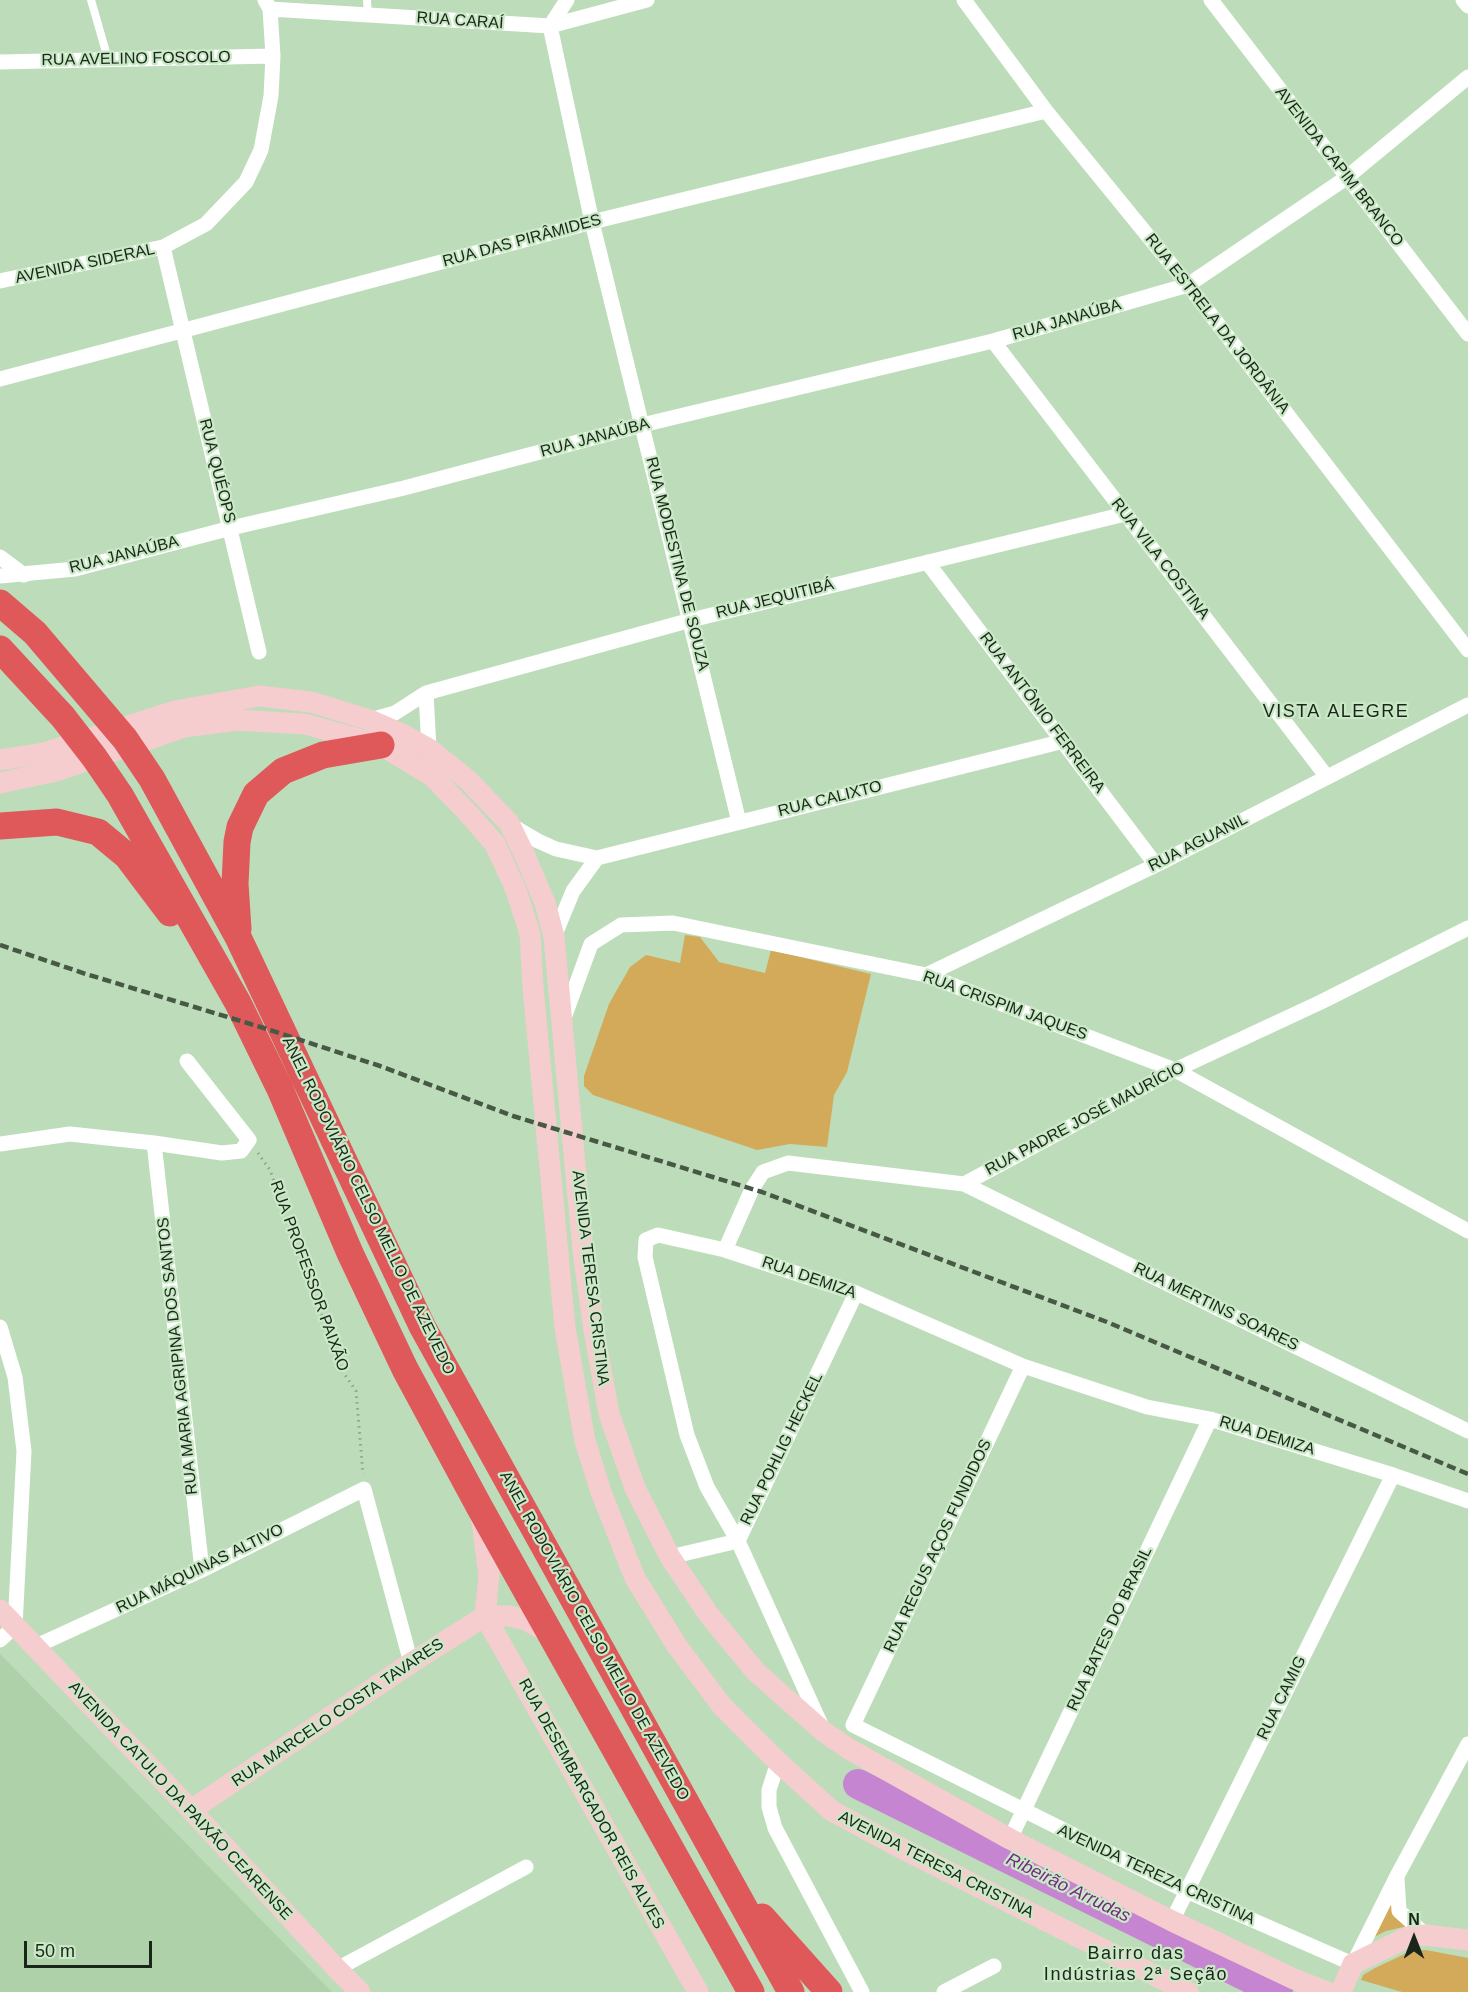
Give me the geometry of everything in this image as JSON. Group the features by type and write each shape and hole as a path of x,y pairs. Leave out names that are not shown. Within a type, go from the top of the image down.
{"highway":[{"name":"ANEL RODOVIÁRIO CELSO MELLO DE AZEVEDO","path":"0,603 34,633 125,740 152,778 238,937 422,1326 791,1992"},
{"name":"ANEL RODOVIÁRIO CELSO MELLO DE AZEVEDO","path":"0,649 63,717 120,795 238,1003 280,1089 350,1253 405,1369 480,1508 752,1992"},
{"path":"238,937 235,884 237,842 240,827 256,794 283,771 323,755 381,745"},
{"path":"0,826 57,822 98,832 128,856 238,1003"},
{"path":"729,1880 829,1992"}],"main road":[{"name":"AVENIDA TERESA CRISTINA","path":"0,760 44,753 175,711 259,696 311,702 370,720 429,749 468,780 508,823 537,885 554,937 583,1251 609,1414 635,1488 670,1557 709,1615 756,1672 824,1732 849,1749 1010,1839 1172,1921 1294,1979 1327,1992"},
{"name":"AVENIDA TERESA CRISTINA","path":"0,783 56,771 184,727 237,720 305,724 381,745 432,776 495,844 516,890 530,934 565,1328 585,1442 635,1578 677,1646 722,1706 778,1762 832,1811 1182,1990"},
{"path":"480,1508 489,1575 485,1616 509,1616 526,1620 551,1635"},
{"name":"AVENIDA CATULO DA PAIXÃO CEARENSE","path":"0,1610 8,1633 34,1647 191,1810 360,1992"},
{"name":"RUA MARCELO COSTA TAVARES","path":"191,1810 485,1616"},
{"name":"RUA DESEMBARGADOR REIS ALVES","path":"485,1616 698,1992"},
{"path":"1341,1992 1353,1965 1408,1937 1426,1935 1468,1940"}],"street":[{"path":"550,26 567,0"},
{"name":"RUA CARAÍ","path":"268,4 368,7 550,26 647,0"},
{"name":"RUA ESTRELA DA JORDÂNIA","path":"964,0 1046,111 1188,285 1468,650"},
{"name":"AVENIDA CAPIM BRANCO","path":"1211,0 1468,334"},
{"path":"1463,0 1468,6"},
{"name":"AVENIDA SIDERAL","path":"0,281 163,247 206,224 246,182 261,150 271,96 273,56 268,4"},
{"name":"RUA MODESTINA DE SOUZA","path":"550,26 592,222 739,822"},
{"name":"RUA AVELINO FOSCOLO","path":"0,62 273,56"},
{"name":"RUA JANAÚBA","path":"0,576 75,569 231,528 404,488 642,425 993,341 1188,285 1346,178 1468,77"},
{"name":"RUA DAS PIRÂMIDES","path":"0,379 592,222 1046,111"},
{"name":"RUA QUÉOPS","path":"163,247 259,652"},
{"name":"RUA VILA COSTINA","path":"993,341 1327,777"},
{"name":"RUA JEQUITIBÁ","path":"370,720 395,713 426,693 691,620 1125,514"},
{"path":"0,558 24,575"},
{"name":"RUA ANTÔNIO FERREIRA","path":"927,562 1156,865"},
{"path":"426,693 429,749"},
{"name":"RUA AGUANIL","path":"926,975 1156,865 1468,705"},
{"name":"RUA CALIXTO","path":"508,823 556,849 597,858 1064,741"},
{"path":"554,937 573,891 597,858"},
{"name":"RUA CRISPIM JAQUES","path":"562,1023 591,944 621,925 674,923 926,975 1175,1070 1468,1231"},
{"name":"RUA PADRE JOSÉ MAURÍCIO","path":"964,1184 1175,1070 1321,1002 1468,928"},
{"path":"0,1144 70,1134 222,1153 241,1151 249,1140 187,1060"},
{"name":"RUA MARIA AGRIPINA DOS SANTOS","path":"154,1143 202,1570"},
{"path":"725,1250 752,1189 763,1172 788,1162 964,1184"},
{"name":"RUA MERTINS SOARES","path":"964,1184 1468,1431"},
{"name":"RUA DEMIZA","path":"824,1732 738,1541 707,1487 687,1435 645,1257 646,1240 658,1235 725,1250 856,1293 1023,1366 1147,1407 1210,1419 1393,1475 1468,1501"},
{"name":"RUA POHLIG HECKEL","path":"670,1557 738,1541 856,1293"},
{"path":"0,1327 15,1377 24,1451 8,1633"},
{"name":"RUA REGUS AÇOS FUNDIDOS","path":"853,1725 1023,1366"},
{"name":"RUA BATES DO BRASIL","path":"1010,1839 1210,1419"},
{"name":"RUA CAMIG","path":"1172,1921 1393,1475"},
{"path":"364,1489 411,1663"},
{"name":"RUA MÁQUINAS ALTIVO","path":"34,1647 202,1570 364,1489"},
{"name":"AVENIDA TEREZA CRISTINA","path":"853,1725 1186,1891 1353,1965"},
{"path":"1353,1965 1397,1876 1468,1744"},
{"path":"778,1762 769,1790 769,1807 775,1828 862,1992"},
{"path":"337,1969 526,1866"},
{"path":"1397,1876 1399,1911 1426,1935"},
{"path":"944,1992 994,1966"}],"lane":[{"path":"91,0 108,59"}],"path":[{"name":"RUA PROFESSOR PAIXÃO","path":"249,1140 270,1170 341,1369 356,1391 364,1489"}],"shaded area":[{"path":"685,935 700,937 719,962 765,973 771,950 871,974 847,1072 834,1095 827,1147 790,1144 757,1150 593,1095 584,1086 584,1076 609,1004 630,967 646,955 680,963"},
{"path":"0,1654 332,1992 0,1992"},
{"path":"1392,1895 1408,1926 1386,1931 1368,1940"},
{"path":"1426,1950 1468,1958 1468,1992 1402,1992 1361,1980 1363,1975 1375,1968 1411,1951"}],"waterway":[{"name":"Ribeirão Arrudas","path":"858,1784 1278,1992"}],"railway":[{"path":"0,945 380,1066 513,1116 762,1192 1107,1322 1468,1474"}],"district":[{"name":"VISTA ALEGRE","path":"1336,712"},
{"name":"Bairro das Indústrias 2ª Seção","path":"1136,1964"}]}
